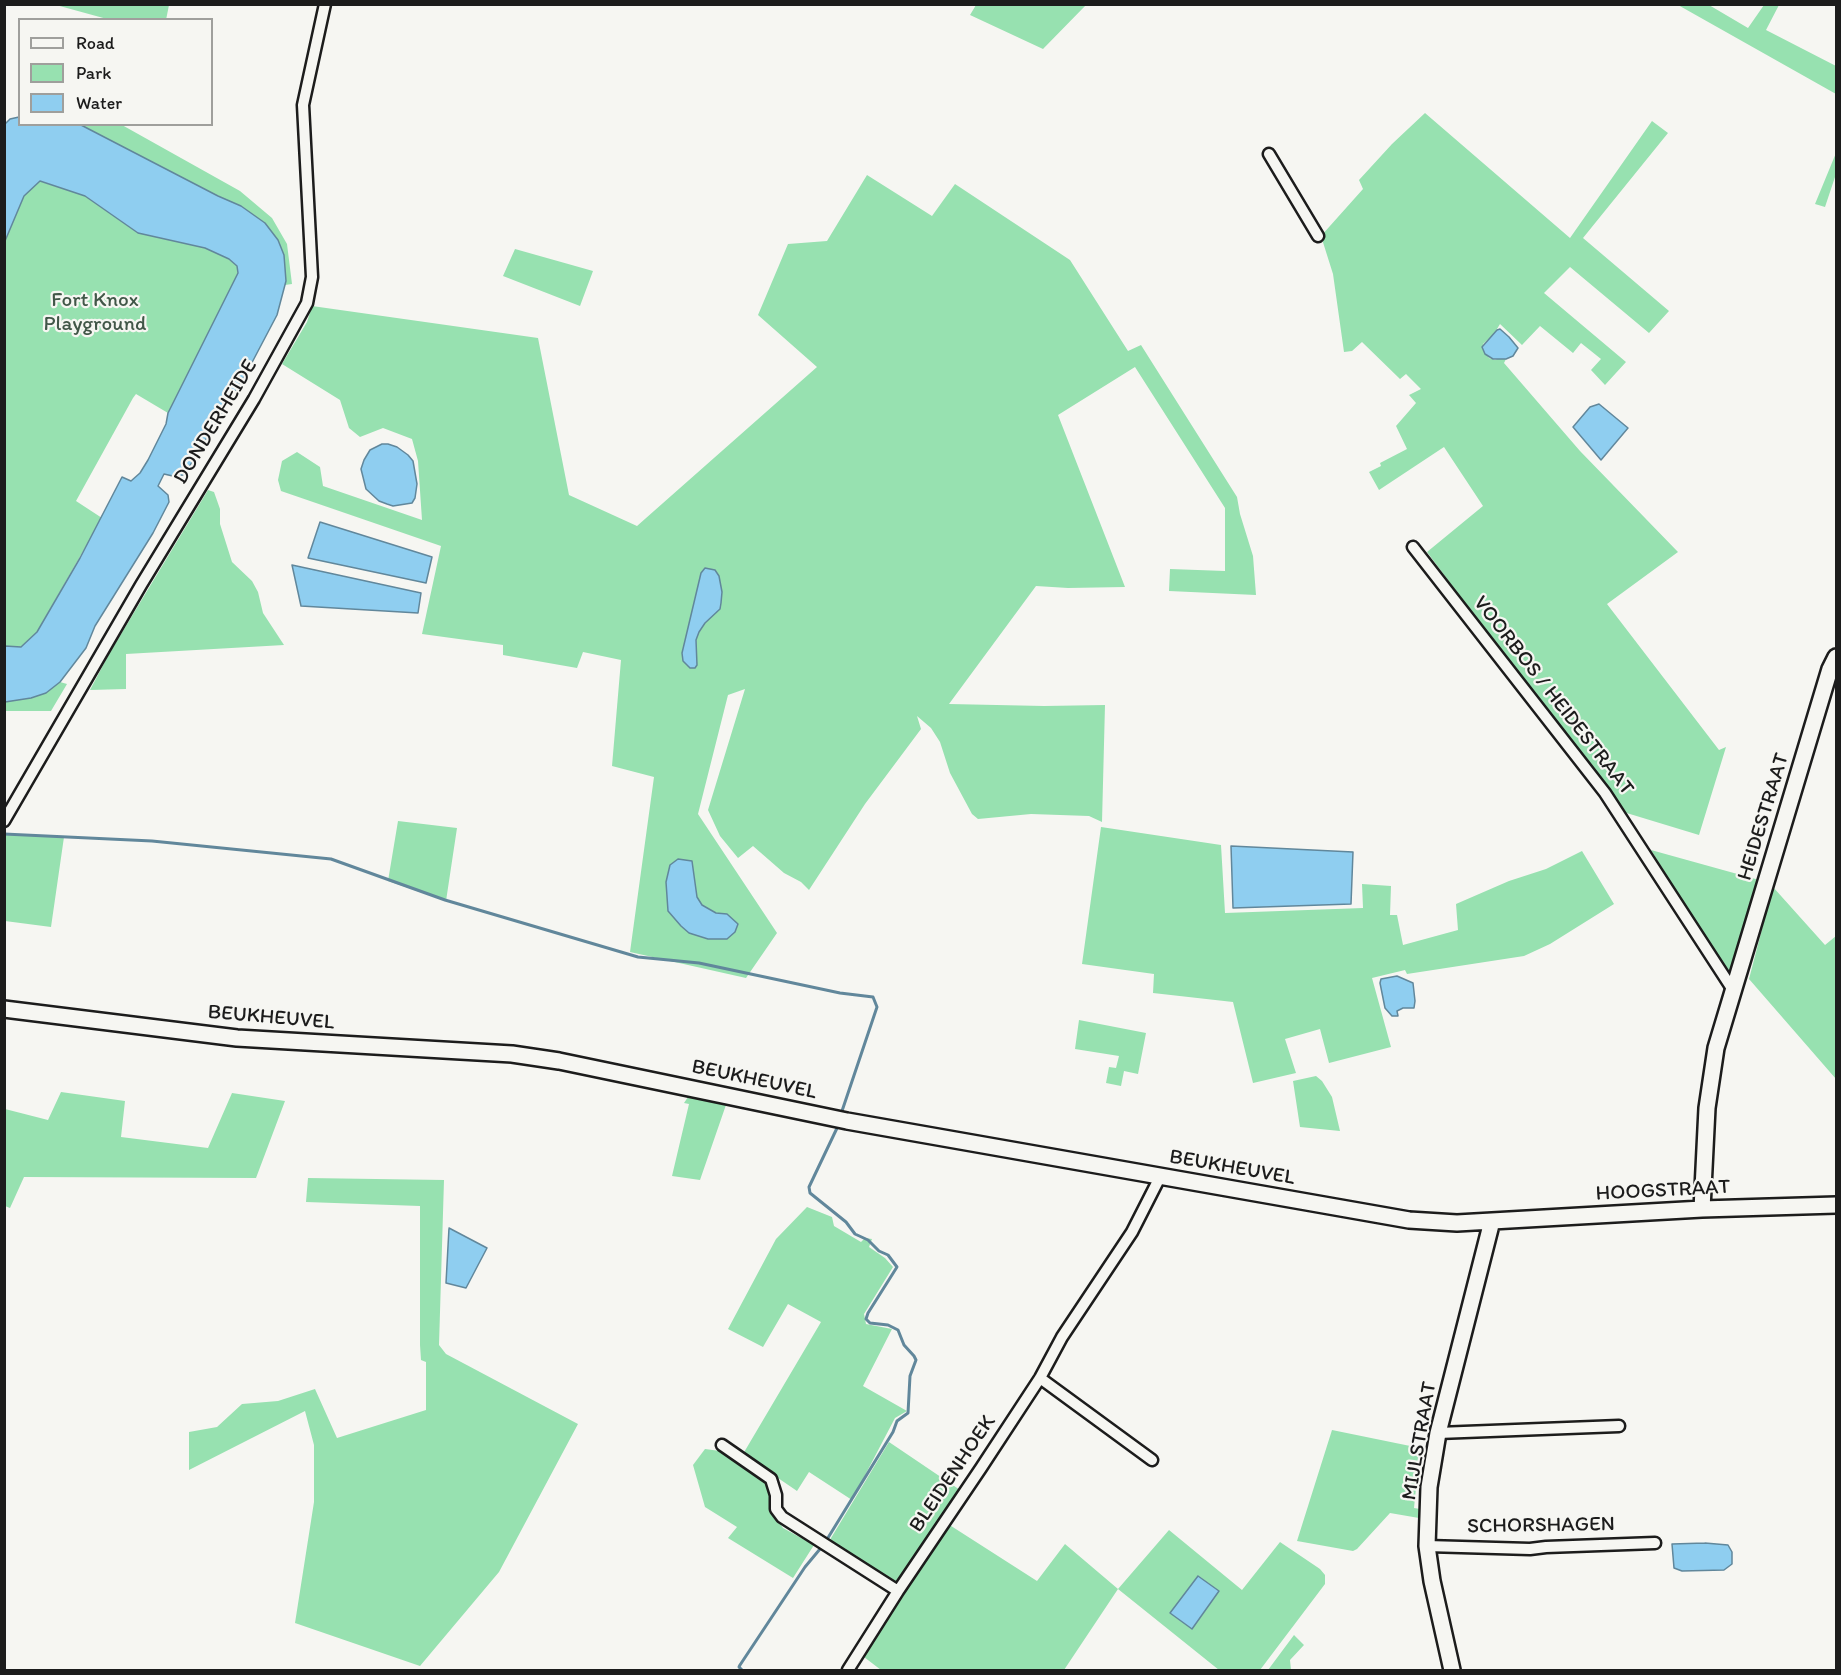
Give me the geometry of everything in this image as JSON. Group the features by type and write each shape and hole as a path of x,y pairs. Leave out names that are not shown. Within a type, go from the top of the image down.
{"street":[{"name":"DONDERHEIDE","path":"4,821 141,585 254,399 307,303 312,277 303,105 325,4"},
{"path":"1269,154 1318,236"},
{"name":"VOORBOS / HEIDESTRAAT","path":"1413,547 1605,793 1733,990"},
{"name":"HEIDESTRAAT","path":"1702,1209 1707,1108 1716,1048 1836,657"},
{"name":"BEUKHEUVEL","path":"4,1009 237,1038 512,1054 559,1061 847,1121 1389,1218 1457,1223 1492,1221"},
{"name":"BLEIDENHOEK","path":"848,1671 1132,1232 1160,1177"},
{"name":"HOOGSTRAAT","path":"1492,1221 1702,1209 1836,1205"},
{"name":"MIJLSTRAAT","path":"1452,1671 1432,1581 1427,1546 1429,1487 1438,1433 1492,1221"},
{"path":"1040,1377 1152,1460"},
{"path":"1438,1433 1619,1426"},
{"path":"722,1445 771,1479 776,1496 776,1509 782,1517 898,1591"},
{"name":"SCHORSHAGEN","path":"1427,1546 1530,1549 1654,1544"}],"green space":[{"path":"56,5 169,5 166,18 103,18"},
{"path":"976,5 1086,5 1043,49 970,15"},
{"path":"1678,5 1709,5 1748,28 1764,5 1779,5 1766,30 1836,66 1836,94"},
{"path":"1425,113 1570,238 1652,121 1668,133 1583,238 1669,311 1649,333 1570,267 1544,293 1626,362 1605,385 1591,370 1601,359 1581,343 1573,353 1540,326 1522,345 1500,324 1494,334 1483,344 1489,358 1506,359 1504,363 1580,451 1678,552 1607,604 1719,750 1726,747 1699,835 1620,811 1427,552 1483,506 1444,447 1379,490 1369,472 1381,466 1380,463 1407,449 1396,426 1416,403 1409,395 1421,389 1406,374 1400,379 1362,342 1352,351 1344,352 1333,274 1321,236 1363,189 1359,180"},
{"path":"83,126 124,126 240,191 272,218 287,244 292,284 285,285 283,255 278,240 265,223 241,206"},
{"path":"1836,153 1836,174 1825,207 1815,204"},
{"path":"867,175 932,216 955,184 1070,260 1128,351 1141,345 1237,497 1253,556 1256,595 1169,591 1170,569 1225,571 1225,508 1135,367 1058,415 1125,587 1036,586 949,704 1105,705 1102,822 1089,816 1031,814 978,819 972,814 950,773 940,742 931,728 917,716 921,729 865,804 809,890 801,882 784,873 753,846 738,858 720,836 708,810 745,689 728,695 698,814 777,933 746,978 630,952 654,777 612,766 621,660 583,652 577,668 503,655 503,645 422,634 441,546 281,491 278,480 282,461 297,452 320,467 323,486 422,520 418,461 412,439 383,428 360,437 349,428 340,400 282,364 307,322 312,306 538,338 569,495 637,526 817,367 758,315 788,244 827,241"},
{"name":"Fort Knox Playground","path":"39,181 85,196 138,233 205,248 229,259 237,266 238,273 168,413 136,394 133,398 76,501 102,518 37,632 21,647 5,646 5,241 24,196"},
{"path":"515,249 593,271 580,306 503,276"},
{"path":"208,490 214,492 220,509 220,524 232,562 252,581 258,592 263,613 284,645 126,654 126,689 90,690 109,654"},
{"path":"60,682 67,684 51,711 5,711 5,702 46,693"},
{"path":"398,821 457,828 446,901 388,881"},
{"path":"1101,827 1221,845 1225,913 1363,908 1362,884 1391,886 1390,915 1397,915 1403,945 1458,930 1456,904 1509,881 1546,869 1582,851 1614,904 1550,944 1524,956 1407,974 1405,970 1372,978 1391,1047 1329,1063 1320,1029 1285,1039 1296,1073 1253,1083 1233,1002 1153,993 1154,974 1082,964"},
{"path":"4,834 64,837 51,927 5,921"},
{"path":"1651,850 1759,880 1733,972 1730,974 1725,972"},
{"path":"1773,887 1825,945 1836,936 1836,1079 1749,979"},
{"path":"1079,1020 1146,1033 1138,1074 1124,1071 1121,1086 1106,1083 1109,1067 1116,1068 1119,1056 1075,1049"},
{"path":"1316,1076 1332,1097 1340,1131 1300,1127 1293,1081"},
{"path":"61,1092 125,1101 121,1137 208,1148 232,1093 285,1101 256,1178 24,1177 10,1208 5,1206 5,1109 48,1120"},
{"path":"690,1094 727,1102 700,1180 672,1176 689,1104 684,1103"},
{"path":"308,1178 444,1180 439,1345 446,1354 578,1424 499,1572 420,1666 295,1623 314,1502 314,1445 305,1411 189,1470 189,1432 217,1427 242,1404 278,1401 315,1389 337,1438 426,1410 426,1362 421,1360 420,1345 420,1206 306,1202"},
{"path":"807,1207 832,1217 834,1226 861,1242 865,1238 872,1239 869,1247 893,1267 864,1314 866,1324 892,1329 863,1386 907,1411 895,1418 852,1500 809,1472 797,1491 743,1454 821,1322 788,1304 763,1347 728,1329 776,1239"},
{"path":"1332,1430 1420,1448 1414,1508 1420,1509 1419,1518 1390,1513 1353,1551 1297,1541"},
{"path":"889,1442 963,1492 900,1583 891,1584 828,1543"},
{"path":"705,1449 720,1451 752,1469 768,1483 773,1514 783,1528 814,1545 793,1578 728,1538 737,1527 705,1507 693,1465"},
{"path":"948,1524 1037,1581 1065,1544 1118,1589 1064,1670 881,1670 864,1657"},
{"path":"1169,1530 1242,1590 1280,1542 1320,1569 1325,1575 1325,1584 1260,1670 1219,1670 1118,1589"},
{"path":"1294,1635 1304,1645 1290,1660 1291,1670 1268,1670"}],"water":[{"path":"18,117 18,126 83,126 241,206 265,223 278,240 284,255 286,281 277,315 247,372 185,474 177,477 164,474 158,486 168,495 169,502 153,533 95,626 86,648 60,682 46,693 5,702 5,646 21,647 37,632 80,558 122,477 131,481 140,473 238,273 237,266 229,259 205,248 138,233 85,196 40,181 24,196 5,241 5,124 10,119"},
{"path":"1500,329 1518,348 1513,356 1506,359 1493,359 1485,354 1482,347"},
{"path":"1599,404 1628,428 1601,460 1573,427 1590,407"},
{"path":"382,444 397,447 413,461 417,484 412,503 393,506 379,501 366,489 361,469 364,460 370,450"},
{"path":"320,522 432,557 426,583 308,558"},
{"path":"292,565 421,593 418,613 301,606"},
{"path":"705,568 715,570 719,576 722,592 721,603 720,609 699,632 696,640 697,665 695,668 690,668 683,661 682,653 701,573"},
{"path":"1231,846 1353,852 1351,904 1233,908"},
{"path":"678,859 692,861 697,897 702,905 716,913 727,914 738,924 735,932 727,939 708,939 689,933 668,911 666,882 670,865"},
{"path":"1397,976 1413,983 1415,1001 1414,1008 1403,1008 1397,1011 1398,1016 1392,1016 1385,1008 1380,983 1381,979"},
{"path":"449,1228 487,1248 466,1288 446,1283"},
{"path":"1672,1544 1728,1545 1732,1552 1732,1564 1724,1570 1682,1571 1674,1568"},
{"path":"1198,1576 1219,1591 1192,1629 1170,1613"}],"waterway":[{"path":"4,834 152,841 331,859 445,900 638,957 699,963 840,993 873,997 877,1007 842,1111"},
{"path":"826,1541 893,1432 897,1421 908,1413 910,1376 916,1360 904,1345 898,1330 888,1325 870,1323 866,1319 897,1267 888,1255 879,1251 868,1240 855,1234 846,1222 810,1193 809,1187 838,1126"},
{"path":"742,1670 740,1665 805,1567 820,1549"}]}
